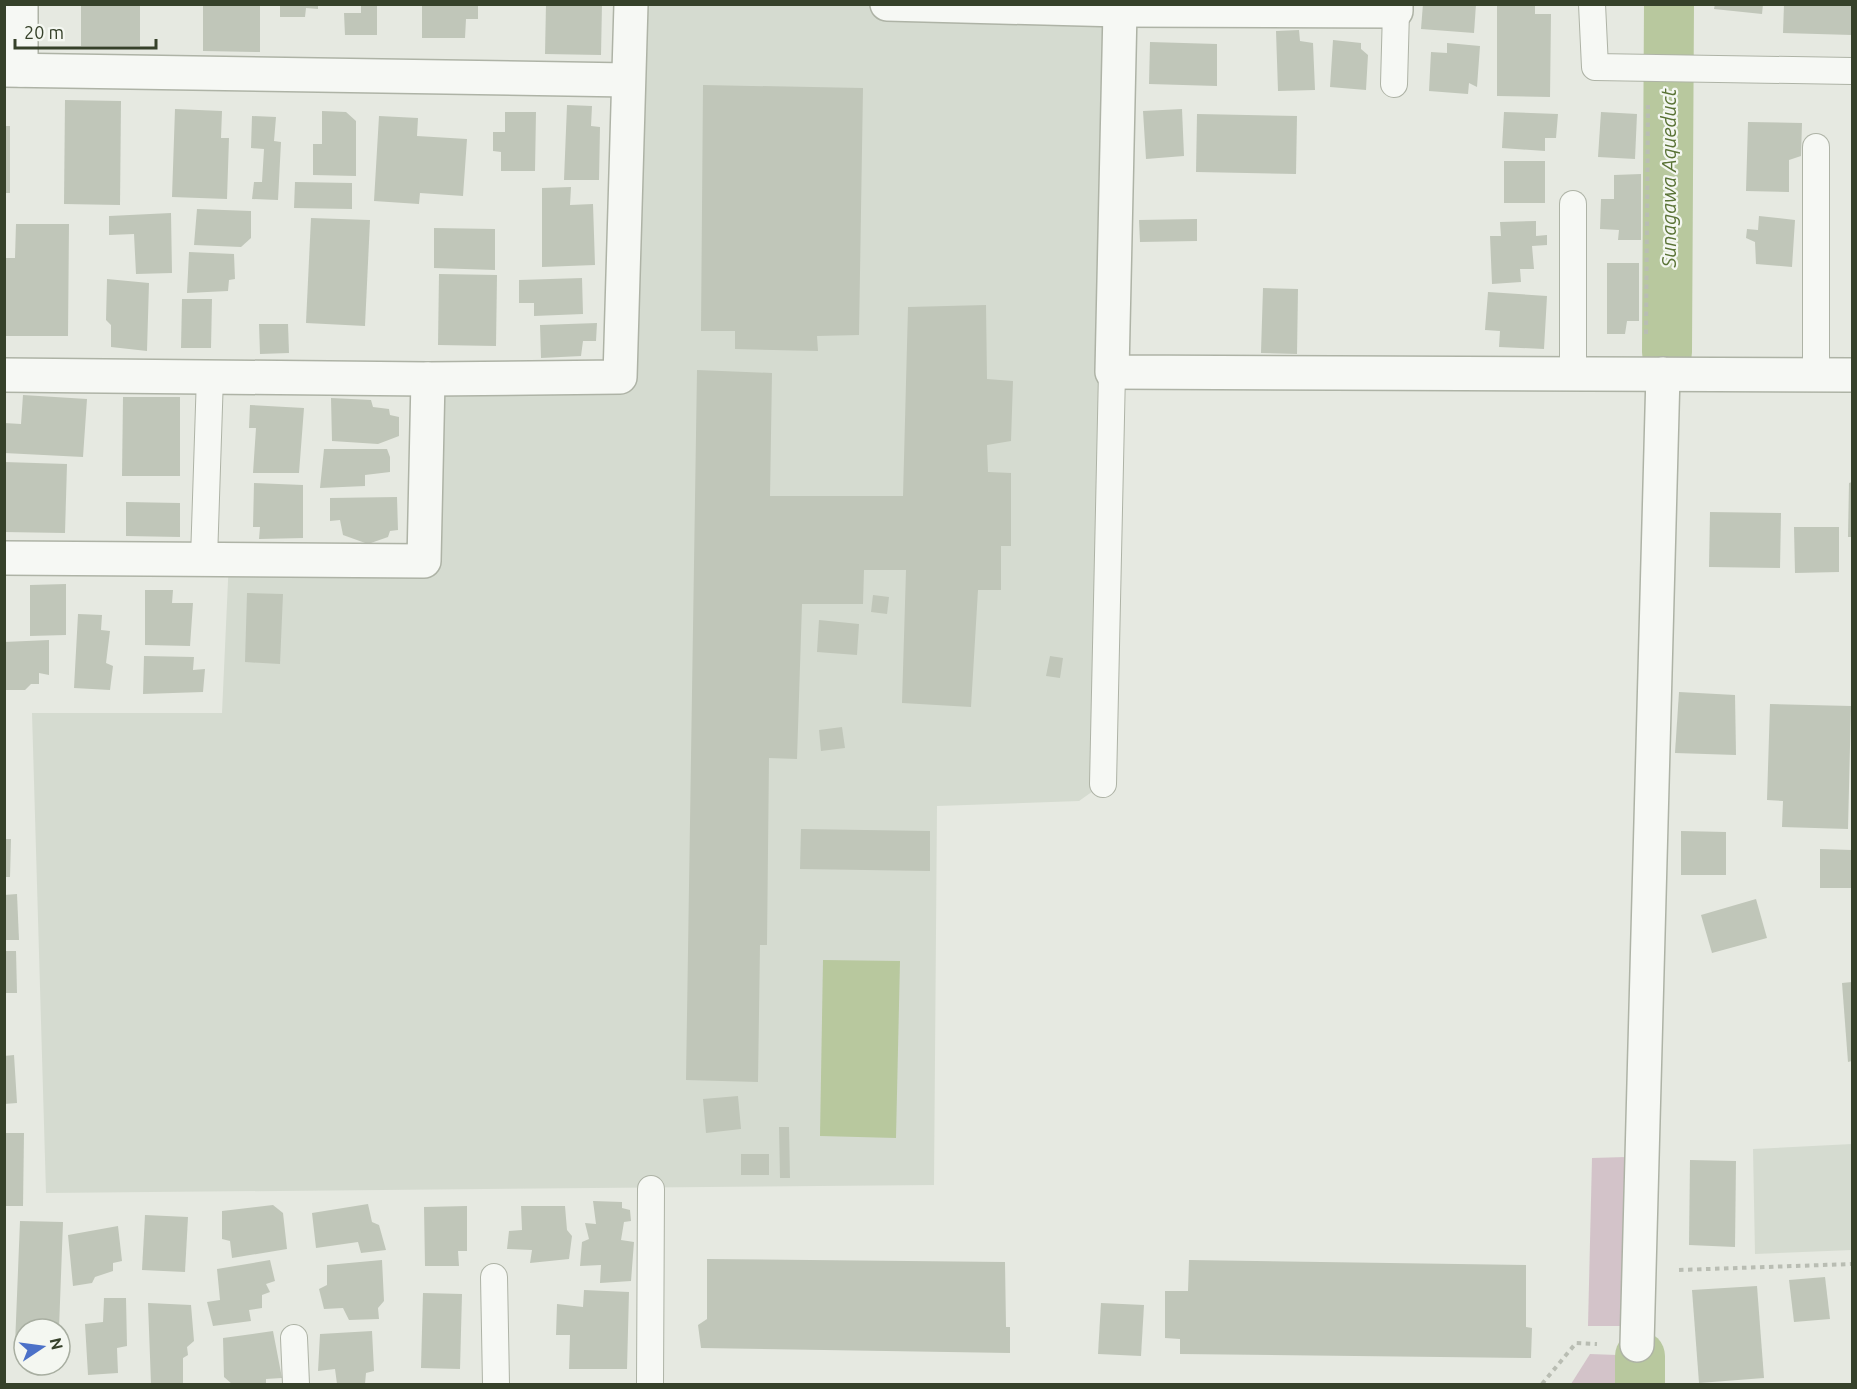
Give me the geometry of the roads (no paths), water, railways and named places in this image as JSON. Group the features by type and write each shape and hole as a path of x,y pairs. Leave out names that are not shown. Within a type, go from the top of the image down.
{"street":[{"path":"21,4 13,70 628,80"},
{"path":"4,375 428,379 620,377 631,4"},
{"path":"887,4 1120,10 1396,8"},
{"path":"1120,10 1112,372 1573,372 1654,375 1852,375"},
{"path":"1637,1345 1654,375"},
{"path":"4,558 424,561 428,379"}],"lane":[{"path":"1592,4 1595,67 1852,71"},
{"path":"1394,84 1396,8"},
{"path":"1816,147 1816,375"},
{"path":"1573,204 1573,372"},
{"path":"1103,784 1112,372"},
{"path":"204,559 210,376"},
{"path":"650,1384 651,1189"},
{"path":"494,1277 496,1384"},
{"path":"294,1338 296,1384"}],"waterway":[{"name":"Sunagawa Aqueduct","path":"1667,352 1669,4"},
{"name":"Sunagawa Aqueduct","path":"1640,1356 1640,1384"}]}
